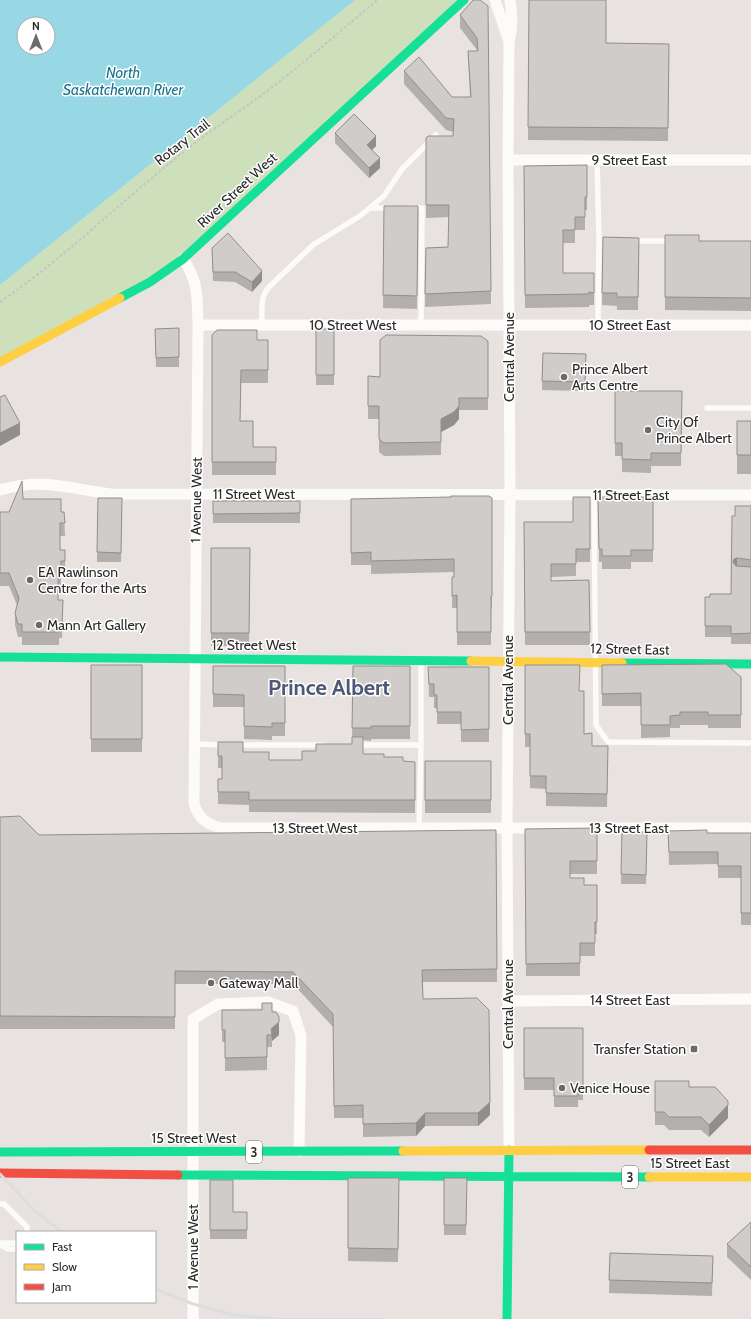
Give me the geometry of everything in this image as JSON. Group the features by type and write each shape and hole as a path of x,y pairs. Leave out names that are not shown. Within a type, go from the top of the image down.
{"street":[{"name":"River Street West","path":"0,362 150,282 183,259 464,0"},
{"name":"Central Avenue","path":"495,0 509,42"},
{"name":"Central Avenue","path":"507,1319 509,1150 507,828 510,494 508,160 509,42 513,24 510,0"},
{"name":"9 Street East","path":"508,160 751,160"},
{"name":"1 Avenue West","path":"183,259 191,272 196,288 198,325 194,744"},
{"name":"10 Street East","path":"509,324 751,325"},
{"name":"10 Street West","path":"198,325 509,324"},
{"name":"11 Street West","path":"0,490 16,486 41,483 111,494 510,494"},
{"name":"11 Street East","path":"510,494 751,495"},
{"name":"12 Street West","path":"0,657 508,661"},
{"name":"12 Street East","path":"508,661 751,664"},
{"name":"13 Street West","path":"194,744 194,803 196,811 202,820 211,826 221,828 507,828"},
{"name":"13 Street East","path":"507,828 751,828"},
{"name":"14 Street East","path":"508,1001 751,1000"},
{"name":"1 Avenue West","path":"192,1319 193,1019 218,1004 268,1002 293,1011 302,1036 299,1151"},
{"name":"15 Street East","path":"509,1150 751,1150"},
{"name":"15 Street West","path":"0,1152 509,1150"},
{"name":"3","path":"0,1173 508,1177"},
{"name":"15 Street East","path":"508,1177 751,1177"}],"lane":[{"path":"262,325 262,299 264,292 313,245 349,223 384,196 402,168 436,135"},
{"path":"597,160 599,241 598,324"},
{"path":"370,208 400,208"},
{"path":"407,208 422,208 421,325"},
{"path":"599,241 606,241"},
{"path":"629,241 675,241"},
{"path":"707,408 751,408"},
{"path":"594,495 596,725 608,742 751,743"},
{"path":"419,829 422,745 421,661"},
{"path":"194,744 327,745"},
{"path":"351,745 422,745"},
{"path":"0,1204 4,1204 27,1227 27,1231"},
{"path":"0,1244 16,1243"},
{"path":"0,1244 8,1249 16,1249"}],"path":[{"name":"Rotary Trail","path":"0,302 25,285 72,247 185,151 316,52 377,0"}],"green space":[{"path":"355,0 465,0 191,258 0,358 0,285"}],"water":[{"name":"North Saskatchewan River","path":"0,0 355,0 0,285"}],"building":[{"path":"473,0 480,0 488,6 491,291 425,294 426,248 448,247 449,205 426,205 426,138 428,136 453,136 454,119 446,118 404,71 419,57 452,97 471,97 468,51 478,51 477,38 460,15"},
{"path":"529,0 606,0 606,43 669,44 668,128 528,127"},
{"path":"354,114 376,136 367,145 380,158 369,168 335,133"},
{"path":"587,165 587,197 585,197 585,217 575,217 575,230 563,230 563,273 594,273 594,293 525,295 524,166"},
{"path":"384,206 418,206 417,296 383,295"},
{"path":"228,233 262,271 252,282 235,272 213,272 212,248"},
{"path":"665,235 699,235 699,241 751,241 751,298 665,297"},
{"path":"603,237 639,238 638,297 617,297 617,293 602,293"},
{"path":"179,328 179,357 156,358 155,329"},
{"path":"316,329 334,329 334,375 316,375"},
{"path":"217,330 257,330 257,340 268,340 268,370 241,370 240,421 253,421 253,447 276,447 276,462 212,462 212,335"},
{"path":"386,335 481,336 488,341 488,398 459,398 459,406 454,412 441,419 441,442 384,443 379,439 379,406 368,406 368,376 380,377 380,340"},
{"name":"Prince Albert Arts Centre","path":"543,353 586,354 585,382 542,381"},
{"name":"City Of Prince Albert","path":"615,391 682,391 681,453 651,453 651,460 622,459 622,443 615,443"},
{"path":"5,395 20,423 0,433 0,397"},
{"path":"737,421 751,421 751,455 737,455"},
{"name":"EA Rawlinson Centre for the Arts","path":"22,481 23,499 61,499 61,512 64,512 65,523 60,523 60,550 65,550 65,561 61,561 61,574 58,574 58,600 63,600 62,625 58,625 59,632 22,632 22,624 18,624 15,613 19,598 9,573 0,573 0,512 9,512"},
{"path":"489,496 492,498 491,632 457,632 457,595 452,596 454,559 371,561 371,552 351,553 351,499"},
{"path":"573,497 590,497 590,549 576,549 576,564 551,564 551,581 589,580 590,632 525,632 524,522 573,522"},
{"path":"598,497 653,497 653,550 631,550 631,556 602,556 602,549 599,549"},
{"path":"98,498 122,498 121,553 97,552"},
{"path":"213,501 300,501 300,513 213,514"},
{"path":"735,506 751,506 751,560 737,558 734,559 733,562 736,566 751,567 751,633 731,634 731,626 705,626 705,597 710,597 710,594 731,594 732,516 735,516"},
{"path":"211,548 250,548 249,633 211,633"},
{"path":"726,664 741,677 741,715 708,715 708,712 680,712 680,715 670,716 670,725 641,725 641,693 602,694 602,665"},
{"path":"91,665 142,665 142,739 91,739"},
{"path":"525,665 580,665 579,691 584,691 584,734 592,733 592,746 608,746 607,794 546,793 546,776 530,776 530,734 525,734"},
{"path":"213,666 285,666 285,723 272,723 272,727 244,726 244,695 213,694"},
{"path":"353,666 410,666 410,726 371,726 371,728 352,728"},
{"path":"428,667 489,667 489,729 461,730 461,712 437,712 437,695 434,695 434,684 429,684"},
{"path":"352,737 363,737 363,754 384,754 384,757 403,757 403,761 415,762 415,800 249,800 249,792 218,792 218,779 222,779 222,756 218,756 218,742 243,742 243,752 269,752 269,760 302,760 302,751 316,751 316,744 352,744"},
{"path":"425,761 491,761 491,800 425,800"},
{"name":"Gateway Mall","path":"20,816 39,835 496,830 497,969 422,970 423,999 477,998 489,1010 490,1102 478,1113 425,1113 416,1123 363,1124 363,1105 334,1106 333,1014 293,972 175,971 175,1017 0,1016 0,817"},
{"path":"597,828 597,861 570,861 570,878 584,878 584,885 597,885 597,922 595,922 595,943 580,943 580,963 526,964 525,829"},
{"path":"707,830 707,833 751,833 751,913 741,913 741,866 718,866 718,852 669,852 668,831"},
{"path":"622,832 647,832 646,875 621,874"},
{"path":"262,1003 272,1003 272,1012 276,1012 279,1017 279,1022 271,1029 272,1035 267,1035 267,1057 225,1058 225,1030 222,1030 222,1010 262,1010"},
{"path":"524,1028 583,1028 583,1088 578,1088 578,1096 554,1096 554,1078 524,1078"},
{"path":"655,1081 689,1081 689,1087 715,1087 728,1101 728,1105 709,1125 701,1117 669,1117 664,1112 655,1112"},
{"path":"348,1178 399,1178 398,1249 348,1248"},
{"path":"444,1178 467,1178 466,1225 444,1225"},
{"path":"210,1180 233,1180 233,1212 247,1212 247,1230 210,1230"},
{"path":"751,1222 751,1267 727,1244"},
{"path":"610,1253 713,1256 712,1283 609,1280"}],"railway":[{"path":"0,1174 36,1212 61,1231"},
{"path":"156,1289 193,1304 234,1315 277,1319 383,1319"}],"traffic: fast":[{"path":"120,298 150,282 183,259 464,0"},
{"path":"0,657 471,661"},
{"path":"622,663 751,664"},
{"path":"507,1319 509,1150"},
{"path":"0,1152 403,1151"},
{"path":"178,1175 649,1177"}],"traffic: slow":[{"path":"0,362 120,298"},
{"path":"471,661 622,663"},
{"path":"403,1151 649,1150"},
{"path":"649,1177 751,1177"}],"traffic: jam":[{"path":"649,1150 751,1150"},
{"path":"0,1173 178,1175"}],"place":[{"name":"Prince Albert Arts Centre","path":"564,377"},
{"name":"City Of Prince Albert","path":"648,430"},
{"name":"EA Rawlinson Centre for the Arts","path":"30,580"},
{"name":"Mann Art Gallery","path":"39,625"},
{"name":"Gateway Mall","path":"211,983"},
{"name":"Transfer Station","path":"694,1049"},
{"name":"Venice House","path":"562,1088"}],"district":[{"name":"Prince Albert","path":"329,687"}]}
